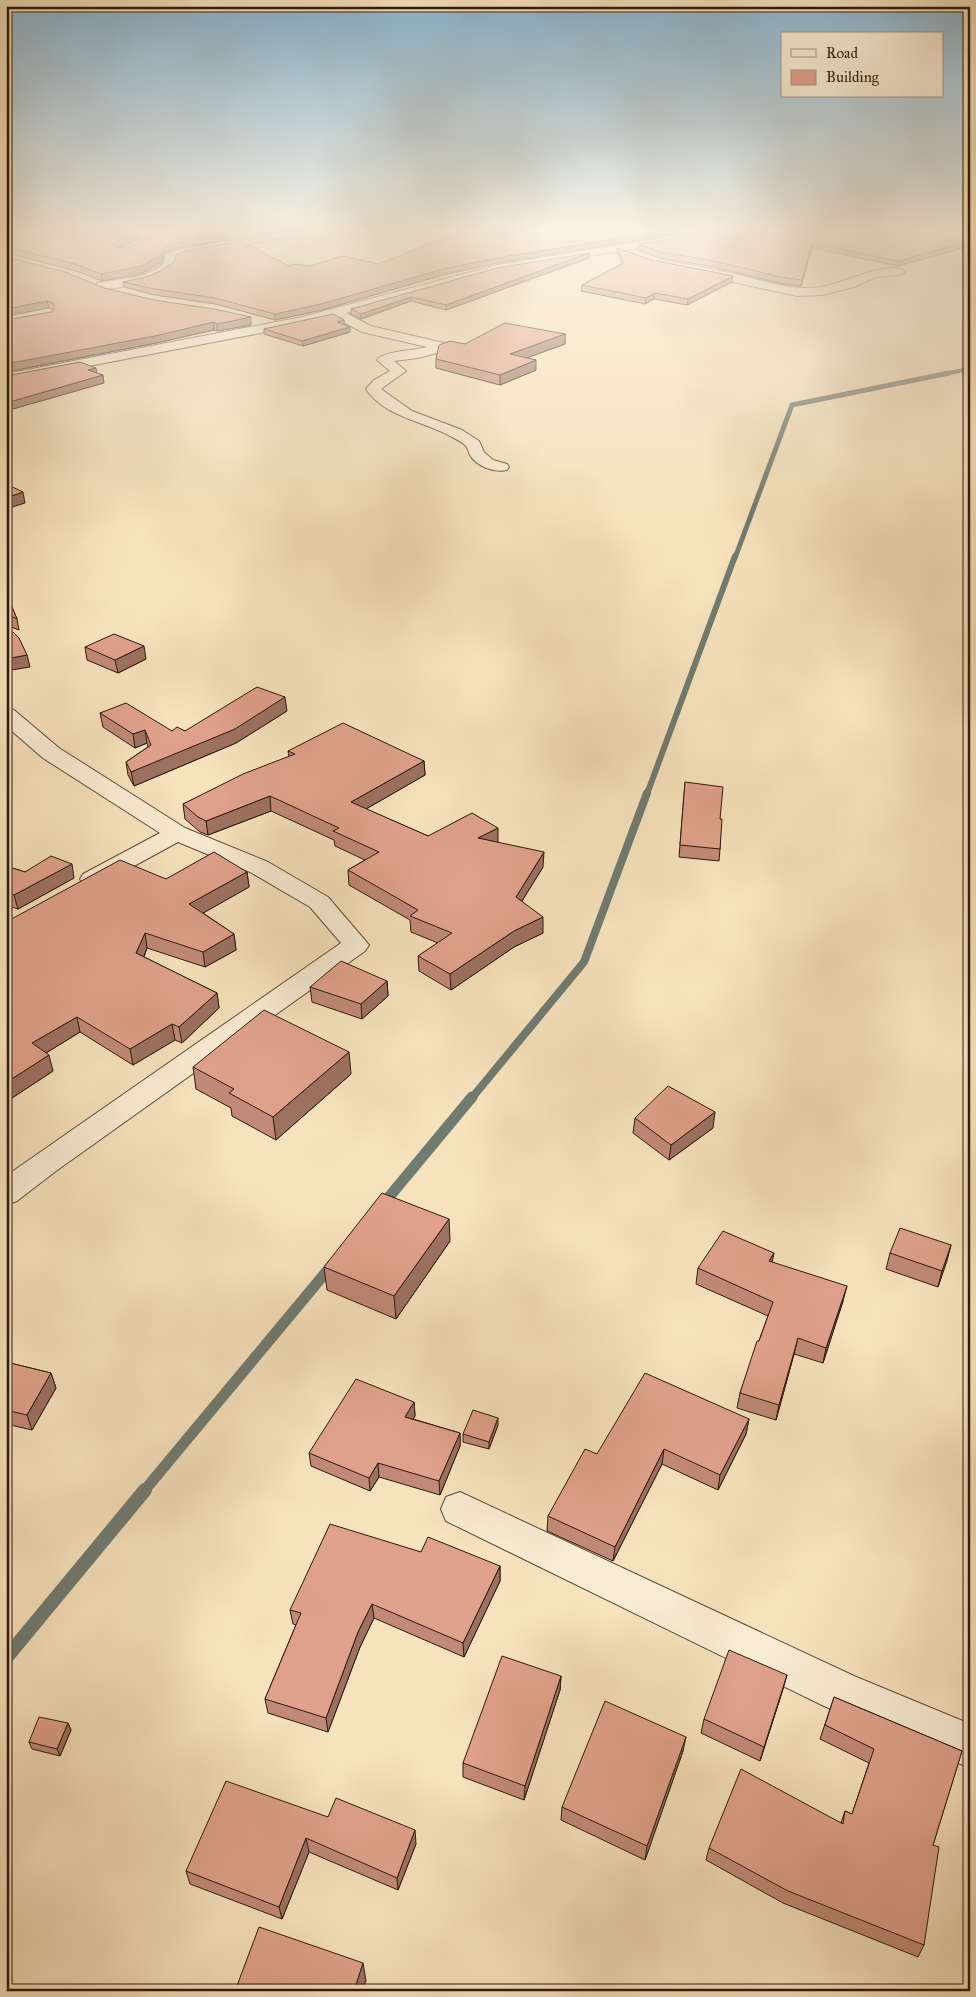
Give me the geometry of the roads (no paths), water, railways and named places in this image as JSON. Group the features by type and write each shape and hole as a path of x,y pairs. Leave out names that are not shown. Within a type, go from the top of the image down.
{"street":[{"path":"6,378 283,325"},
{"path":"360,325 367,329 443,347 384,360 398,371 373,389 408,414 457,433 474,444 477,454 487,462 501,467"},
{"path":"19,361 45,370"},
{"path":"6,715 51,753 177,833 259,867 319,902 356,945 45,1163 6,1193"},
{"path":"70,891 177,833"},
{"path":"460,1509 839,1691 970,1746"}],"waterway":[{"path":"943,374 970,369"},
{"path":"735,558 792,405 949,373"},
{"path":"647,794 735,556"},
{"path":"471,1099 584,962 647,793"},
{"path":"384,1203 472,1097"},
{"path":"144,1491 332,1265"},
{"path":"6,1658 145,1490"}]}
